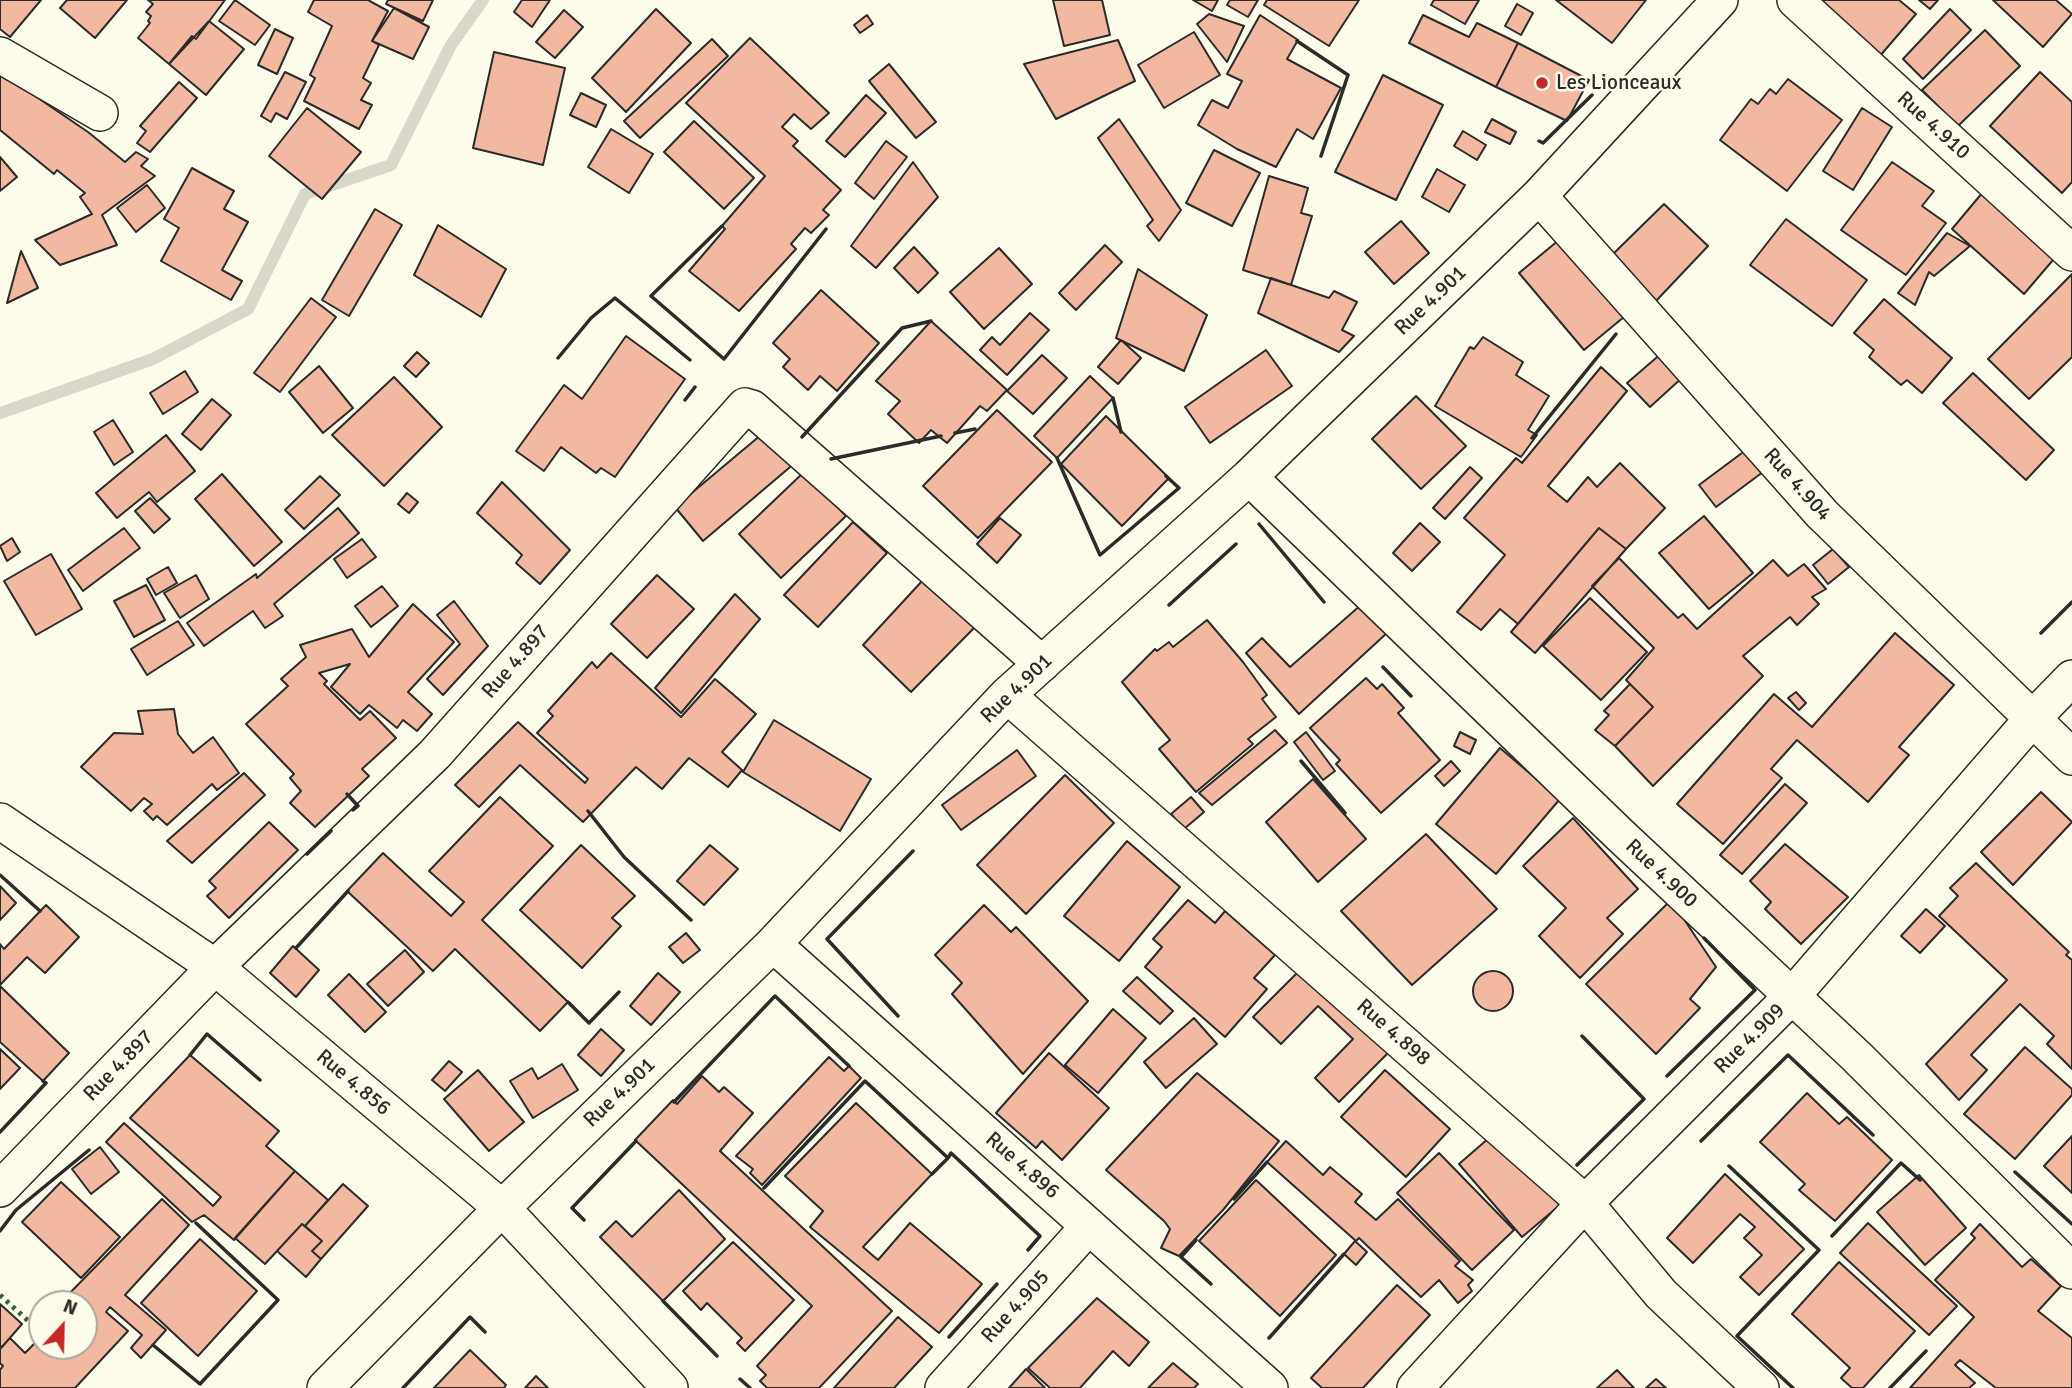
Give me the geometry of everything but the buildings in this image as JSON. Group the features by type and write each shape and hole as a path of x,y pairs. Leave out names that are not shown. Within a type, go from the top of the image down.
{"street":[{"name":"Rue 4.901","path":"325,1388 502,1208 773,944 1007,695 1249,477 1539,196 1720,0"},
{"name":"Rue 4.910","path":"1795,0 2072,253"},
{"path":"0,55 100,113"},
{"name":"Rue 4.904","path":"1539,196 1822,514 2072,757"},
{"name":"Rue 4.897","path":"0,1189 215,967 435,754 745,406 752,408 1042,663"},
{"name":"Rue 4.900","path":"1249,477 1619,834 1792,996 2072,1271"},
{"name":"Rue 4.909","path":"1415,1388 1586,1203 1792,996 2033,718 2072,678"},
{"name":"Rue 4.898","path":"1007,695 1586,1203 1661,1294 1761,1388"},
{"name":"Rue 4.856","path":"0,821 215,967 502,1208 670,1388"},
{"name":"Rue 4.896","path":"773,944 1270,1388"},
{"name":"Rue 4.905","path":"943,1388 1089,1226"}],"waterway":[{"path":"0,413 153,359 248,309 305,194 391,165 451,45 483,0"}],"hedge":[{"path":"0,1295 28,1321"}],"wall":[{"path":"1297,41 1348,75 1321,156"},
{"path":"1539,141 1543,143 1592,95"},
{"path":"722,226 651,296 724,359 826,229"},
{"path":"558,358 591,318 615,298 690,360"},
{"path":"802,437 902,328 931,321"},
{"path":"1532,438 1616,334"},
{"path":"685,400 695,387"},
{"path":"1113,398 1121,432"},
{"path":"955,433 975,429"},
{"path":"831,459 941,436"},
{"path":"1057,458 1100,555 1179,488 1166,476"},
{"path":"1259,524 1324,602"},
{"path":"1169,605 1236,544"},
{"path":"2041,633 2072,602"},
{"path":"1383,667 1411,696"},
{"path":"1301,761 1345,813"},
{"path":"347,794 358,806 353,810"},
{"path":"588,811 624,857 691,920"},
{"path":"307,854 331,831"},
{"path":"898,1016 827,939 913,851"},
{"path":"0,875 40,911"},
{"path":"296,948 348,891"},
{"path":"1667,1076 1755,990 1704,938"},
{"path":"568,1002 589,1023 619,992"},
{"path":"674,1102 775,996 849,1066"},
{"path":"190,1055 207,1034 260,1080"},
{"path":"1577,1165 1644,1099 1582,1036"},
{"path":"1701,1141 1788,1055 1873,1135"},
{"path":"0,1132 46,1083 43,1081"},
{"path":"764,1188 865,1081 948,1158 932,1174"},
{"path":"584,1220 572,1208 636,1141"},
{"path":"0,1231 16,1210 89,1150"},
{"path":"948,1158 951,1153 1040,1236 1028,1250"},
{"path":"1234,1199 1267,1162"},
{"path":"1832,1236 1901,1163 1920,1180"},
{"path":"1729,1166 1819,1250 1737,1336 1793,1388"},
{"path":"2015,1172 2072,1224"},
{"path":"153,1345 200,1384 278,1300 196,1223"},
{"path":"1196,1240 1181,1257 1211,1284"},
{"path":"1269,1338 1344,1254"},
{"path":"949,1337 997,1284"},
{"path":"663,1301 717,1356"},
{"path":"403,1388 470,1317 485,1332"},
{"path":"1890,1388 1926,1351"},
{"path":"740,1379 750,1388"}],"place":[{"name":"Les Lionceaux","path":"1542,83"}]}
